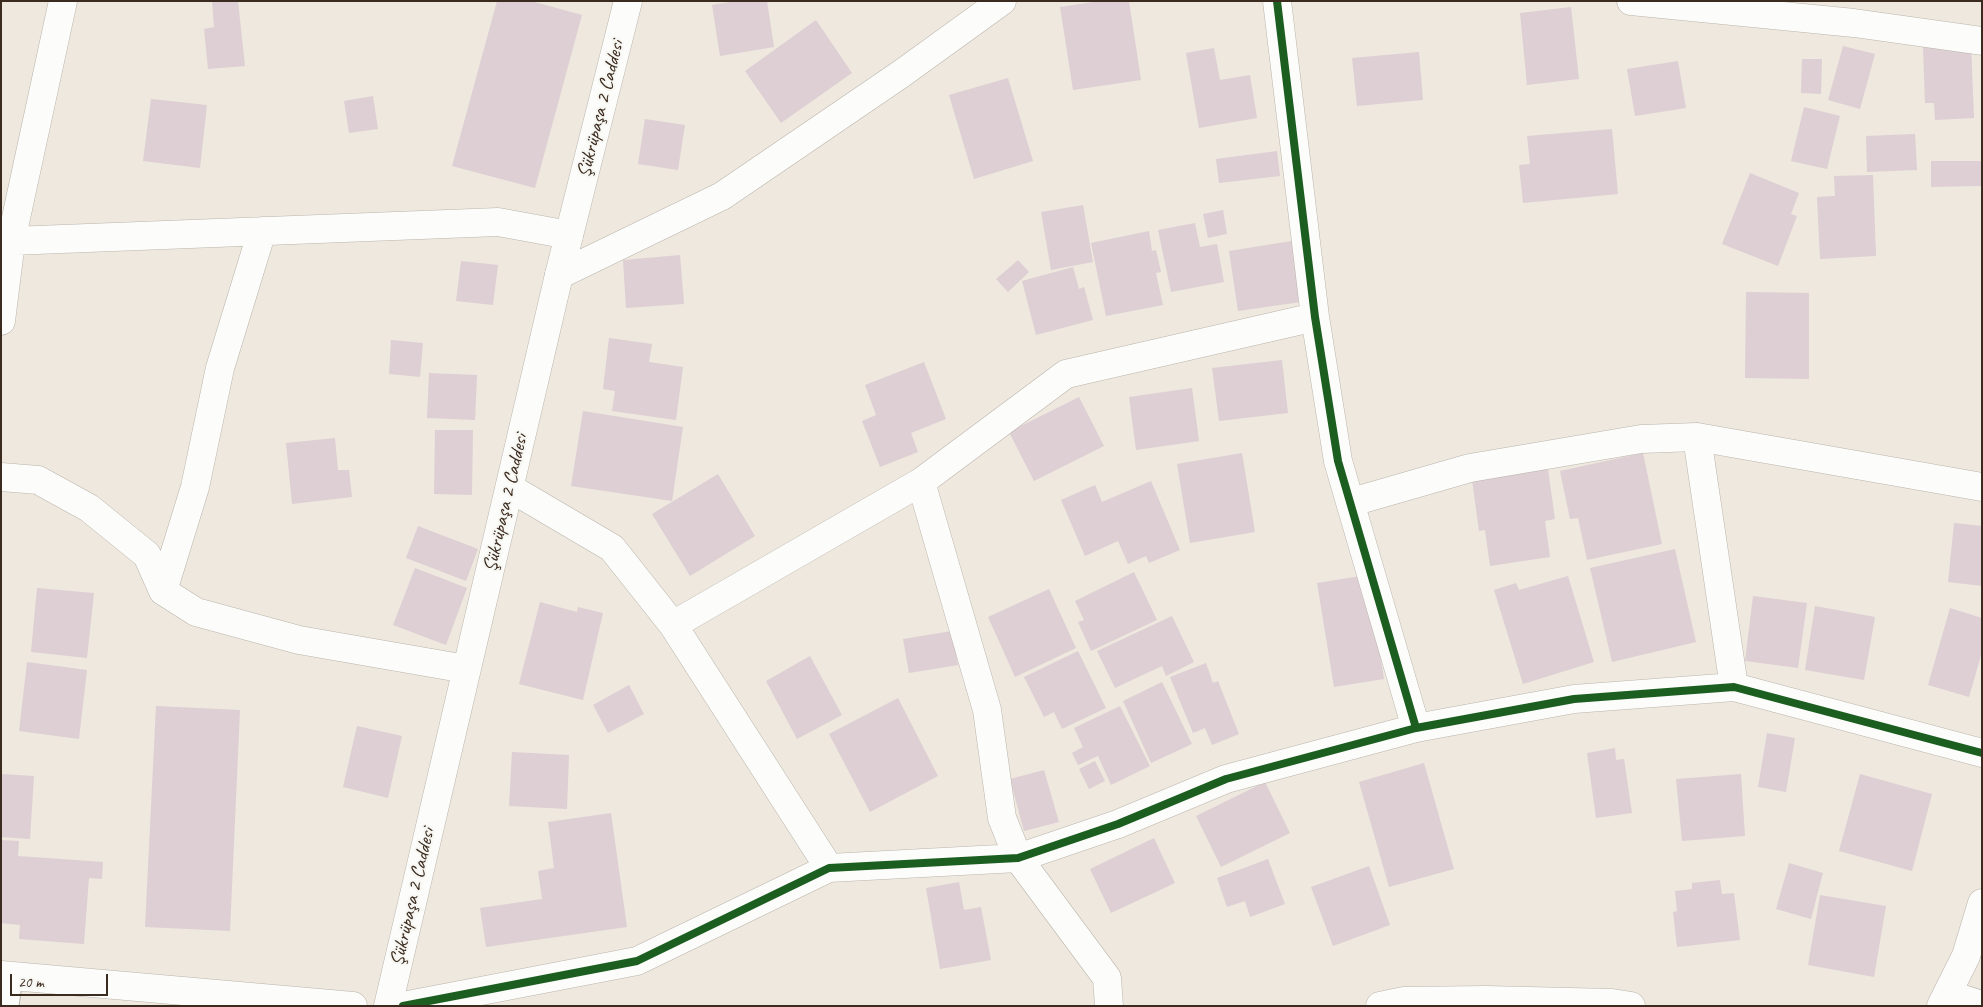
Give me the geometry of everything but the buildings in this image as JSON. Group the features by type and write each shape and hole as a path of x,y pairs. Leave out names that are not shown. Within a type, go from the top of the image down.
{"street":[{"path":"1,321 6,240 63,1"},
{"name":"Şükrüpaşa 2 Caddesi","path":"388,1006 558,275 628,1"},
{"path":"558,275 722,196 902,74 1002,1"},
{"path":"1277,1 1315,317 1338,461 1352,502 1416,728"},
{"path":"1631,1 1766,8 1982,41"},
{"path":"6,240 498,222 569,235"},
{"path":"163,591 195,487 220,368 262,231"},
{"path":"673,624 921,482 1066,374 1315,317"},
{"path":"1352,502 1470,468 1641,439 1697,437 1982,487"},
{"path":"1697,437 1734,688"},
{"path":"1,477 38,480 88,508 146,555 163,591 196,612 300,640 466,669"},
{"path":"921,482 987,710 1002,818 1018,858 1106,978 1109,1006"},
{"path":"510,488 612,548 673,624 829,868"},
{"path":"403,1006 637,961 829,868 1018,858 1118,824 1226,779 1416,728 1574,699 1734,688 1982,753"},
{"path":"1982,903 1966,956 1944,1000 1982,1005"},
{"path":"7,976 353,1006"},
{"path":"1396,1004 1486,1000 1612,1003 1631,1006"}],"lane":[{"path":"7,976 9,1006"}],"cycle path":[{"path":"1277,1 1315,317 1338,461 1416,728"},
{"path":"403,1006 637,961 829,868 1018,858 1118,824 1226,779 1416,728 1574,699 1734,687 1982,753"}]}
